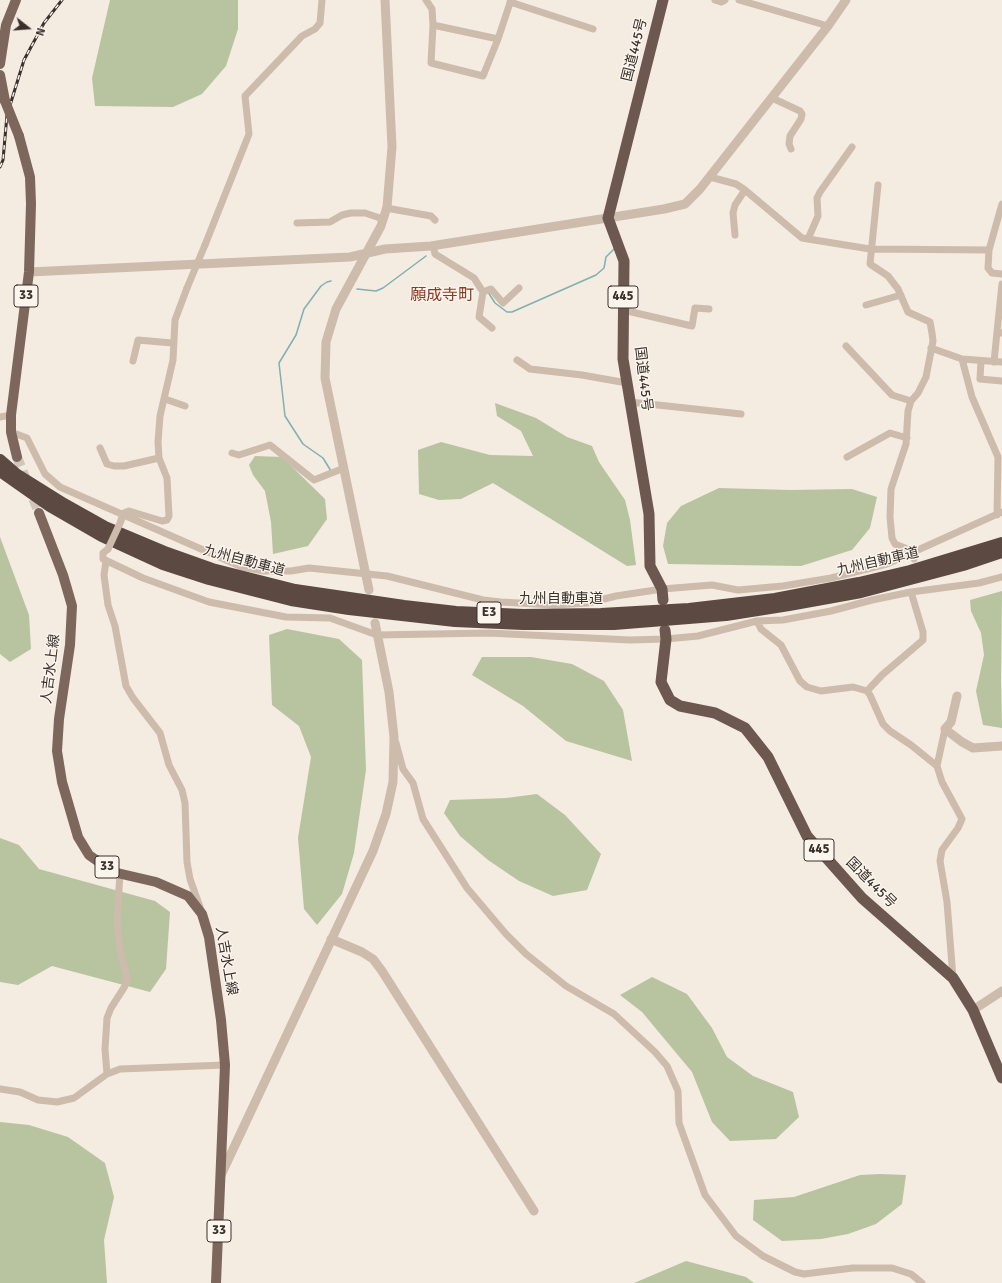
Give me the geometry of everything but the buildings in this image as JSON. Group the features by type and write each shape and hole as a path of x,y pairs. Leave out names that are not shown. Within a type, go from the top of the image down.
{"highway":[{"name":"国道445号","path":"662,594 650,566 649,514 622,359 624,261 608,218 663,0"},
{"name":"九州自動車道","path":"0,460 16,474 64,504 105,527 167,554 212,569 295,590 456,612 523,615 601,614 689,609 775,598 859,583 961,556 1002,542"},
{"name":"九州自動車道","path":"0,471 50,506 102,536 163,564 189,573 291,600 357,610 455,621 523,624 614,624 726,615 860,592 963,565 1002,552"},
{"name":"国道445号","path":"666,635 661,682 670,700 680,706 715,713 745,728 768,757 807,836 862,898 953,978 973,1010 1002,1078"}],"main road":[{"path":"0,64 6,24 16,0"},
{"name":"33","path":"0,75 5,101 19,136 30,177 29,272 11,415 11,432 17,457"},
{"name":"人吉水上線","path":"39,513 63,575 72,606 70,645 59,719 57,751 62,782 78,837 89,855 113,872 156,882 188,896 202,914 209,937 221,1020 225,1065 216,1283"}],"street":[{"path":"322,0 320,23 315,29 302,36 246,96 249,134 175,320 172,343 173,360 160,416 158,442 159,458 167,478 170,508 168,518 162,521 126,511 108,549 103,553 102,557 106,561 143,578 209,602 286,617 330,618 377,635 489,633 630,640 666,635 698,636 757,621 783,620 817,614 911,592 921,587 979,583 1002,577"},
{"path":"369,590 367,574 325,378 326,342 336,309 349,283 367,253 383,219 386,208 392,147 385,0"},
{"path":"426,0 432,9 434,25 430,60 432,63 483,76 498,39 510,1 593,29"},
{"path":"715,0 721,2 725,0"},
{"path":"738,0 828,26"},
{"path":"29,272 350,258 385,249 433,245 664,209 685,204 710,177 828,26 846,0"},
{"path":"434,25 498,39"},
{"path":"772,98 800,111 802,114 801,119 790,136 788,144 791,149"},
{"path":"808,239 818,216 817,198 852,147"},
{"path":"710,177 736,184 802,238 870,249 989,250"},
{"path":"878,185 870,249 870,264 888,276 900,295 908,312 930,322 933,341 926,377 918,393 911,401 908,411 906,444 891,489 890,517 892,538 895,544 912,551"},
{"path":"735,235 733,213 734,205 745,190"},
{"path":"1002,204 989,250 990,271 1002,274"},
{"path":"386,208 431,216 435,220"},
{"path":"297,223 330,222 342,215 351,213 365,213 383,219"},
{"path":"433,245 435,254 474,278 483,292 480,317 492,328"},
{"path":"994,362 1000,332 1002,284"},
{"path":"483,292 491,289 503,303 519,288"},
{"path":"866,306 900,295"},
{"path":"623,310 692,326 695,308 709,308"},
{"path":"133,361 138,340 172,343"},
{"path":"846,346 892,395 911,401"},
{"path":"931,348 962,359 1002,362"},
{"path":"11,432 27,438 45,474 60,487 122,518 242,567 270,571 290,571 309,568 387,576 483,600 554,605 588,603 616,596 662,594 712,585 738,590 783,586 831,578 887,564 912,551 999,514 998,457 972,397 962,359"},
{"path":"517,360 530,369 582,375 627,383"},
{"path":"981,360 980,379 1002,381"},
{"path":"165,399 186,406"},
{"path":"630,402 741,414"},
{"path":"0,417 11,415"},
{"path":"847,457 890,433 907,438"},
{"path":"232,453 238,456 270,445 314,480 344,468"},
{"path":"100,448 107,464 124,466 159,458"},
{"path":"912,551 914,559"},
{"path":"106,561 104,575 108,605 115,626 126,686 133,698 160,733 169,765 182,790 185,803 187,862 190,879 202,914"},
{"path":"866,691 882,675 923,640 923,632 911,592"},
{"path":"757,621 761,629 781,646 800,681 807,687 821,691 853,687 866,691 870,695 883,724 890,731 911,744 937,766"},
{"path":"220,1179 373,851 386,814 393,782 394,737 389,692 375,623"},
{"path":"953,978 946,902 940,861 942,850 958,828 962,819 942,782 937,766 945,729 951,722 957,696"},
{"path":"945,729 957,739 973,748 1002,746"},
{"path":"394,737 403,769 413,783 423,819 467,888 506,934 526,954 566,986 614,1014 655,1052 667,1066 678,1091 679,1123 705,1195 736,1236 763,1256 795,1272 804,1274 853,1268 892,1268 911,1274 922,1283"},
{"path":"107,1074 105,1049 107,1018 111,1008 125,986 127,977 120,952 117,921 120,873"},
{"path":"331,939 362,952 373,959 382,971 534,1211"},
{"path":"973,1010 1002,991"},
{"path":"0,1089 20,1092 38,1100 57,1102 74,1098 107,1074 120,1069 225,1065"}],"green space":[{"path":"110,0 238,0 238,29 226,66 202,94 173,107 95,106 92,78"},
{"path":"495,403 536,418 567,437 592,446 599,462 625,500 630,520 636,565 627,566 493,483 461,499 439,500 419,494 418,450 441,442 490,455 533,456 521,431 497,416"},
{"path":"255,456 282,457 325,499 327,519 308,546 273,554 271,522 265,491 253,475 249,465"},
{"path":"719,488 790,490 852,489 877,497 870,528 852,550 801,566 668,564 663,546 667,523 681,506"},
{"path":"0,537 29,615 31,649 10,662 0,654"},
{"path":"1002,591 1002,728 983,725 976,691 984,655 981,633 971,611 970,600"},
{"path":"287,629 339,639 362,660 366,770 354,853 342,894 317,925 304,909 298,838 311,757 299,726 272,705 269,635"},
{"path":"482,657 531,657 572,664 604,681 623,710 632,761 566,741 523,706 472,675"},
{"path":"537,794 565,815 601,854 587,890 553,896 519,881 488,860 460,836 444,813 450,800 506,798"},
{"path":"0,838 19,845 39,869 155,901 170,912 166,969 150,992 52,966 18,985 0,982"},
{"path":"652,977 687,994 712,1028 727,1057 753,1076 793,1092 799,1117 776,1139 730,1141 712,1122 692,1072 642,1012 620,995"},
{"path":"0,1122 29,1125 68,1137 105,1163 114,1197 104,1240 107,1283 0,1283"},
{"path":"860,1175 906,1175 902,1204 876,1224 848,1234 821,1239 782,1241 753,1220 754,1200 794,1197"},
{"path":"686,1261 746,1277 754,1283 634,1283"}],"waterway":[{"path":"488,292 495,303 507,312 512,312 596,275 604,268 606,257 615,248"},
{"path":"357,289 376,291 383,288 426,256"},
{"path":"331,281 321,286 304,309 296,335 279,363 285,416 303,444 323,458 331,471"}],"tunnel":[{"path":"17,457 39,513"}],"railway":[{"path":"0,167 3,160 7,115 24,60 44,23 62,0"}],"district":[{"name":"願成寺町","path":"442,296"}]}
